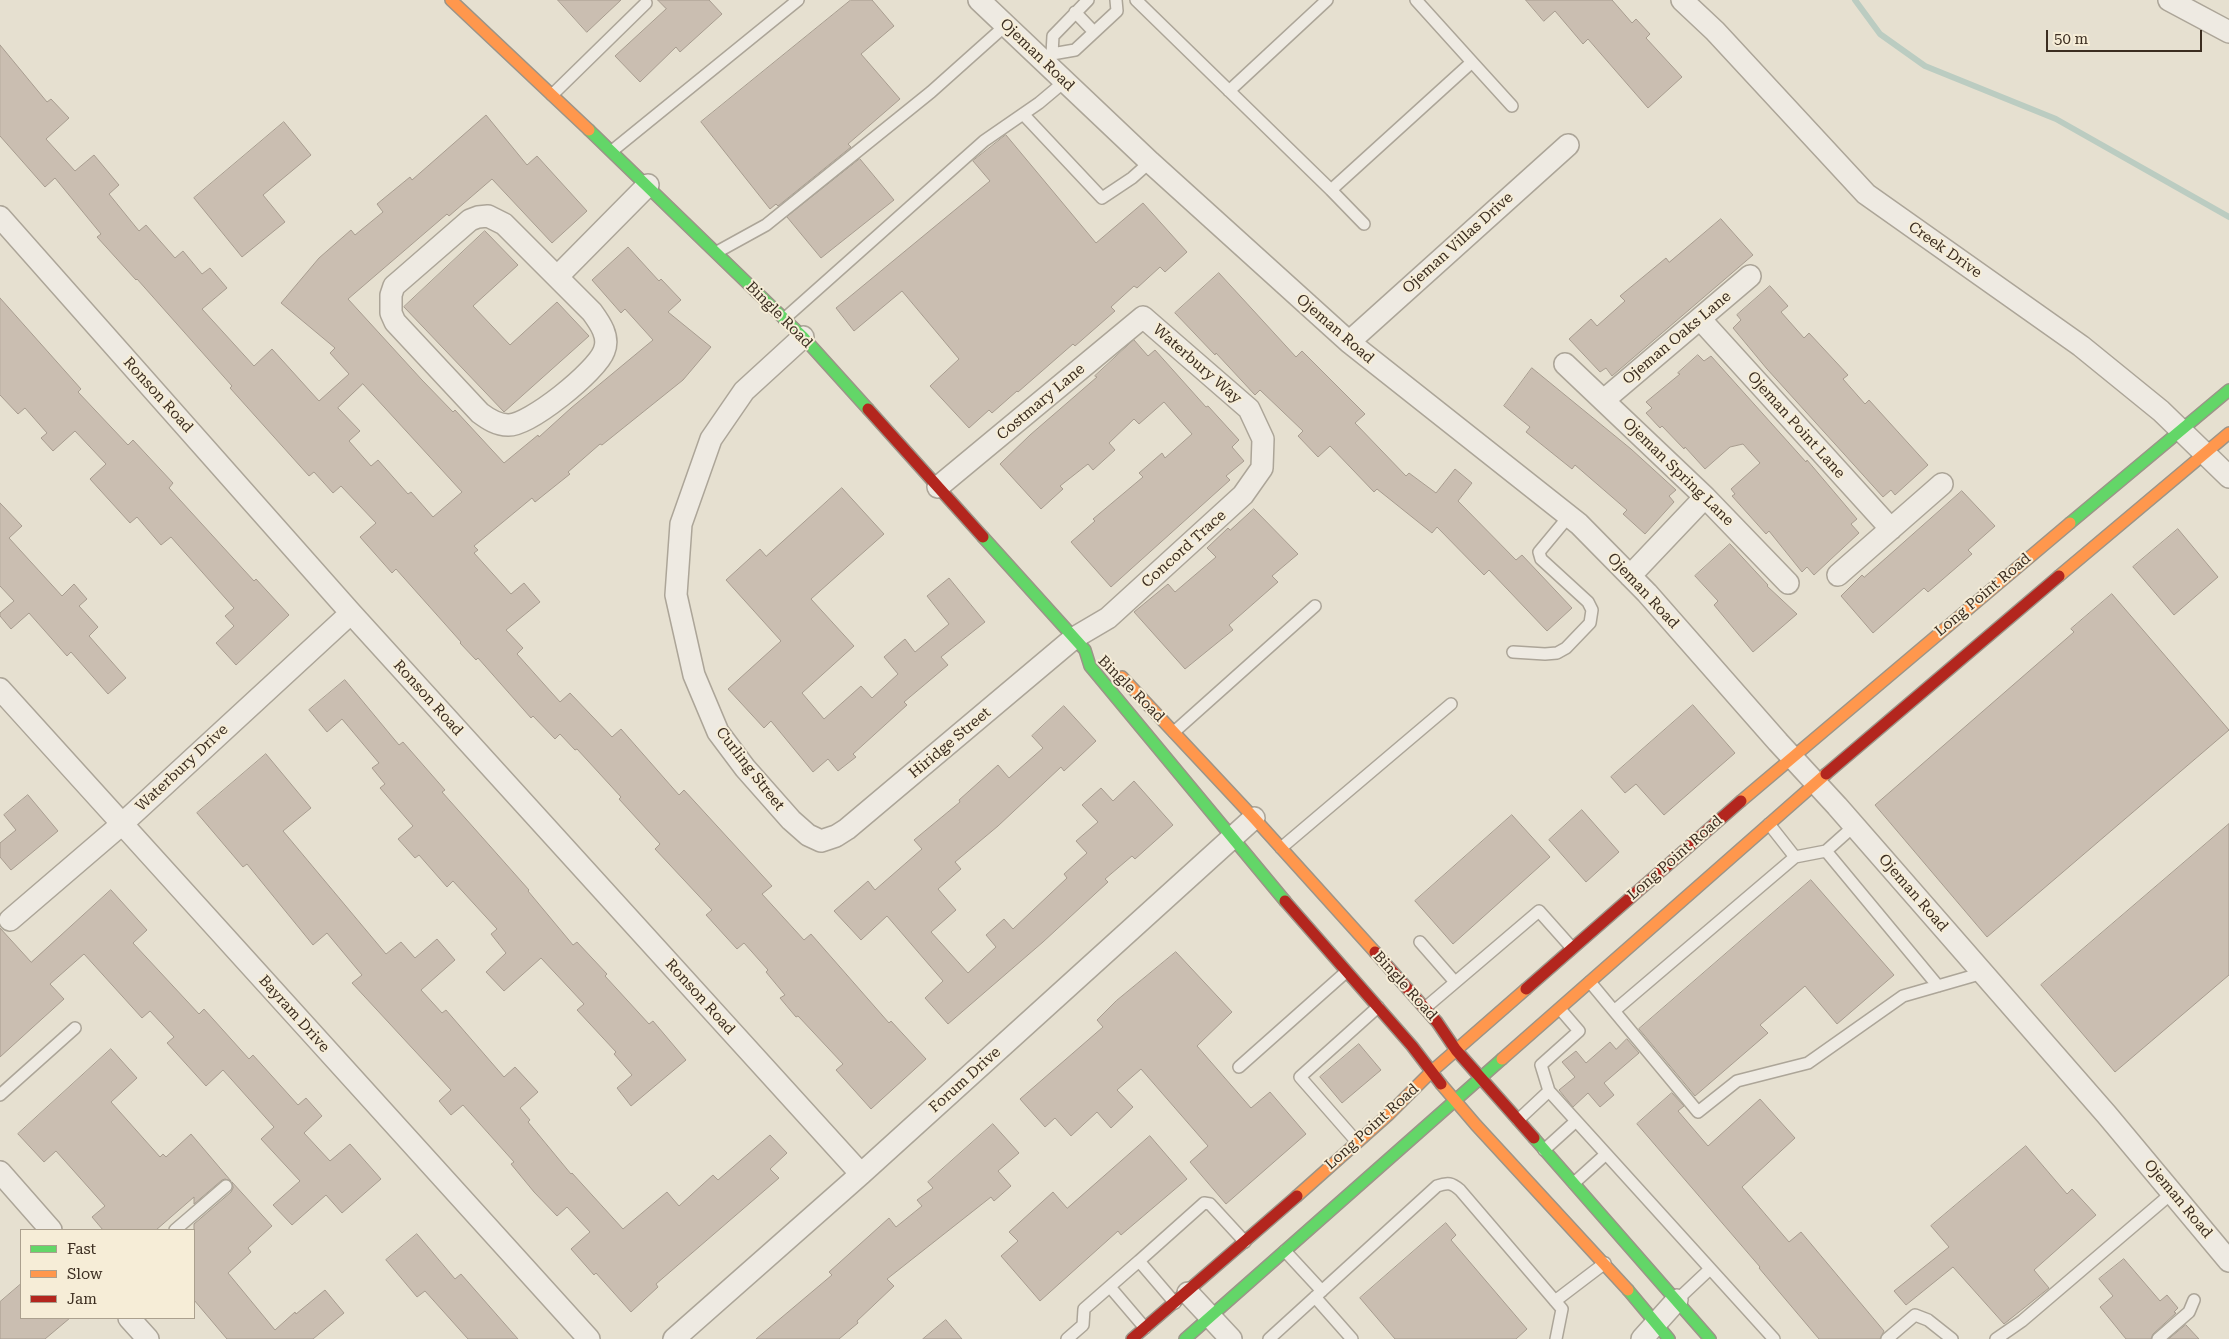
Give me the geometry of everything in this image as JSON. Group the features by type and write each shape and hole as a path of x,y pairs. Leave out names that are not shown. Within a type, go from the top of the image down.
{"main road":[{"name":"Bingle Road","path":"458,2 803,337 1080,644 1090,666 1346,972 1412,1046 1456,1101 1605,1263 1663,1331"},
{"name":"Long Point Road","path":"1132,1339 1245,1242 1410,1095 1431,1072 1572,948 1636,897 1791,757 2229,390"},
{"path":"1185,1339 1560,1009 1655,918 2229,433"},
{"name":"Bingle Road","path":"1080,644 1101,655"},
{"name":"Bingle Road","path":"1114,669 1254,818 1425,1008 1456,1050 1710,1339"}],"street":[{"name":"Ojeman Road","path":"980,0 1006,25 1047,57 1064,82 1349,342 1579,524 1630,576 1715,669 1854,826 1983,973 2229,1261"},
{"name":"Creek Drive","path":"1682,0 1715,30 1866,194 2081,346 2161,411 2229,477"},
{"path":"2169,0 2229,32"},
{"name":"Ojeman Villas Drive","path":"1349,342 1568,145"},
{"path":"557,277 648,185"},
{"name":"Ronson Road","path":"0,216 351,612 861,1174"},
{"path":"488,216 504,224 557,277 592,312 604,332 605,351 591,370 539,413 520,423 508,425 489,420 480,413 402,332 395,322 391,304 394,286 470,220 478,217 488,216"},
{"name":"Ojeman Oaks Lane","path":"1604,400 1701,320 1750,276"},
{"name":"Waterbury Way","path":"1143,317 1249,409 1263,439"},
{"name":"Costmary Lane","path":"938,487 1143,317"},
{"name":"Ojeman Point Lane","path":"1701,320 1891,530"},
{"name":"Curling Street","path":"803,337 744,390 711,439 681,524 676,595 694,675 718,732 745,768 790,820 808,835 821,841"},
{"name":"Ojeman Spring Lane","path":"1565,364 1705,497 1788,583"},
{"name":"Concord Trace","path":"1080,644 1243,495 1262,468 1263,439"},
{"path":"1838,575 1942,484"},
{"path":"1630,576 1705,497"},
{"name":"Waterbury Drive","path":"10,920 122,824 351,612"},
{"name":"Hiridge Street","path":"821,841 836,836 847,829 1080,644"},
{"name":"Bayram Drive","path":"0,689 589,1339"},
{"name":"Forum Drive","path":"674,1339 861,1174 1254,818"},
{"path":"0,1172 51,1229"},
{"path":"1181,1298 1211,1317 1231,1339"},
{"path":"1642,1339 1663,1331 1677,1300"},
{"path":"130,1319 148,1339"}],"lane":[{"path":"612,151 798,0"},
{"path":"1088,0 1053,36 1047,57 1075,50 1117,11 1116,0"},
{"path":"1136,0 1364,224"},
{"path":"1230,91 1327,0"},
{"path":"1416,0 1512,106"},
{"path":"552,94 646,3"},
{"path":"1075,12 1094,32"},
{"path":"717,252 766,226 931,92 1006,25"},
{"path":"1331,190 1472,62"},
{"path":"784,319 984,142 1064,82"},
{"path":"1023,114 1102,198 1132,178 1150,162"},
{"path":"1512,652 1558,653 1566,648 1590,623 1592,610 1588,602 1541,559 1539,552 1569,516"},
{"path":"1174,732 1315,606"},
{"path":"1281,848 1451,704"},
{"path":"1768,824 1795,858"},
{"path":"1614,1011 1795,858 1826,851 1854,826"},
{"path":"1826,851 1938,986"},
{"path":"1425,1008 1539,911 1572,948"},
{"path":"1420,942 1455,982"},
{"path":"1238,1066 1346,972"},
{"path":"1590,982 1698,1112 1737,1081 1808,1063 1902,996 1983,973"},
{"path":"1357,1142 1300,1077 1378,1007"},
{"path":"1560,1009 1579,1031 1541,1065 1548,1090 1774,1339"},
{"path":"0,1095 75,1028"},
{"path":"1518,1120 1548,1090"},
{"path":"1544,1150 1576,1121"},
{"path":"1574,1183 1606,1154"},
{"path":"1269,1339 1438,1186 1446,1183 1452,1184 1460,1190 1562,1309 1556,1339"},
{"path":"176,1229 226,1186"},
{"path":"1996,1339 2022,1321 2172,1193"},
{"path":"1066,1339 1082,1325 1084,1309 1204,1203 1210,1204 1245,1242"},
{"path":"1285,1251 1352,1339"},
{"path":"1139,1261 1181,1298"},
{"path":"1555,1302 1605,1263"},
{"path":"1677,1300 1710,1269"},
{"path":"1110,1286 1145,1328"},
{"path":"2158,1339 2189,1312 2194,1300"},
{"path":"1887,1339 1915,1315 1928,1320 1952,1339"}],"building":[{"path":"558,0 621,0 587,32"},
{"path":"658,0 709,0 722,14 680,52 676,47 640,82 615,56 666,9"},
{"path":"851,0 872,0 894,26 861,54 900,99 848,144 851,147 778,206 776,204 770,209 701,122"},
{"path":"1526,0 1612,0 1632,23 1636,19 1650,34 1646,38 1682,77 1648,108 1588,39 1583,44 1555,11 1544,21"},
{"path":"0,45 47,102 51,99 69,118 46,139 75,171 94,155 119,185 109,194 139,231 146,225 175,258 183,251 202,274 210,268 227,288 202,309 254,366 272,349 319,401 349,374 330,353 335,348 281,303 319,258 351,230 355,235 383,212 377,204 410,177 412,180 486,115 527,165 537,156 587,211 552,243 492,179 449,216 447,214 348,299 422,380 453,412 455,410 504,463 538,435 539,437 653,340 625,309 621,313 592,280 628,247 659,281 661,279 681,300 668,312 711,347 683,380 602,445 600,444 568,472 570,474 535,502 532,498 474,546 478,550 474,553 511,594 524,583 540,602 506,630 523,648 517,654 560,702 570,693 612,737 621,729 679,795 684,790 772,886 762,894 804,940 811,934 889,1023 891,1021 926,1059 871,1109 836,1070 843,1064 798,1016 796,1017 780,998 785,995 766,972 768,970 744,943 737,949 706,915 712,910 655,849 660,844 619,799 621,797 577,749 575,750 560,734 555,739 533,716 531,718 478,658 476,660 460,643 396,569 392,573 360,537 376,523 341,486 333,493 314,472 309,476 230,388 232,386 97,237 101,234 55,178 45,187 0,136","holes":["363,384 462,492 433,517 411,492 408,494 378,460 371,466 349,441 360,431 338,408"]},
{"path":"284,122 311,155 263,195 285,222 242,257 194,198"},
{"path":"1006,135 1096,243 1143,203 1187,252 1165,272 1160,267 1137,288 1134,286 1111,307 1115,311 1075,346 1073,344 992,413 989,410 969,428 930,386 959,359 902,291 854,331 836,308 990,181 973,161"},
{"path":"860,159 894,200 821,258 787,217"},
{"path":"1721,219 1753,255 1612,376 1606,368 1600,372 1569,339 1591,319 1597,326 1625,301 1620,296 1666,258 1669,262"},
{"path":"485,231 518,265 473,306 510,345 557,302 589,336 504,412 404,307"},
{"path":"1219,273 1296,357 1302,351 1365,414 1355,423 1406,476 1409,473 1436,493 1455,469 1472,483 1458,501 1516,560 1522,555 1572,608 1547,631 1489,570 1484,575 1437,527 1432,533 1377,489 1374,492 1330,446 1318,457 1298,436 1303,431 1260,390 1255,395 1175,313"},
{"path":"1770,286 1788,306 1781,312 1804,338 1809,333 1848,375 1843,379 1865,404 1869,400 1928,465 1895,495 1891,490 1883,497 1767,369 1733,328 1741,320 1737,315"},
{"path":"0,298 81,389 78,392 128,445 133,440 173,483 169,488 254,581 256,579 289,615 236,665 216,643 234,626 225,616 234,608 171,537 161,545 137,517 130,523 90,479 106,464 75,431 53,451 41,438 47,433 25,408 18,414 0,395"},
{"path":"1134,340 1148,356 1155,350 1206,407 1208,406 1239,440 1232,447 1244,461 1226,476 1230,480 1111,587 1071,542 1095,521 1093,519 1143,477 1139,473 1162,453 1165,458 1192,434 1164,402 1139,424 1134,419 1109,443 1115,450 1093,470 1088,464 1060,486 1063,489 1041,509 1000,464 1030,435 1097,377 1095,376"},
{"path":"1698,355 1704,361 1711,356 1806,462 1807,460 1857,519 1851,524 1859,533 1814,575 1807,567 1802,572 1769,531 1766,534 1732,496 1735,494 1731,489 1760,463 1743,444 1730,447 1705,469 1685,447 1684,449 1662,426 1660,428 1646,413 1652,408 1646,402 1680,374 1678,373"},
{"path":"1532,368 1631,449 1676,490 1669,496 1674,502 1645,534 1623,514 1627,510 1575,465 1572,469 1526,432 1530,427 1504,406"},
{"path":"842,488 884,534 811,599 854,646 802,693 824,719 861,686 872,698 898,674 884,657 905,639 915,652 949,624 927,596 949,578 985,622 941,657 948,665 904,702 907,705 853,754 856,757 838,771 828,759 813,772 771,721 764,728 728,689 781,641 726,580 760,549 766,556"},
{"path":"1962,491 1995,526 1968,550 1972,554 1928,592 1924,588 1873,633 1841,596 1862,575 1864,577"},
{"path":"0,503 22,526 9,538 62,596 74,584 87,599 79,606 98,627 89,636 126,678 108,694 71,652 67,656 29,613 11,629 0,616 0,613 14,601 0,586"},
{"path":"1254,509 1298,554 1272,576 1278,582 1229,625 1233,630 1185,669 1134,612 1168,584 1175,592 1216,557 1207,548 1228,528 1230,530"},
{"path":"2178,529 2218,577 2174,615 2133,567"},
{"path":"1730,544 1767,586 1797,614 1753,652 1714,605 1718,601 1695,576"},
{"path":"2112,594 2229,730 1987,937 1875,805 2074,632 2071,629"},
{"path":"345,680 399,745 403,742 445,790 442,792 529,890 573,945 577,942 649,1024 653,1021 686,1060 631,1106 617,1088 632,1075 614,1054 616,1052 577,1010 584,1004 541,958 504,991 486,972 506,953 491,934 497,929 453,881 447,887 419,855 415,858 398,839 413,826 380,788 385,784 372,768 379,763 342,719 327,732 309,710"},
{"path":"1693,705 1735,753 1664,815 1636,784 1625,793 1611,777"},
{"path":"1064,706 1096,741 1064,771 1061,767 998,826 955,862 961,869 938,889 956,910 931,932 968,973 996,947 986,935 1004,919 1013,929 1067,878 1064,874 1087,853 1076,841 1098,822 1082,805 1101,788 1113,801 1134,781 1173,825 1135,859 1132,856 1105,879 1108,882 1043,942 948,1024 925,998 943,981 887,916 861,940 834,911 868,881 875,890 922,849 914,840 960,802 959,800 998,765 1009,778 1043,748 1032,736"},
{"path":"266,754 311,808 283,831 386,954 401,942 415,958 437,939 455,960 421,990 442,1013 446,1010 504,1077 515,1067 538,1092 520,1108 530,1120 528,1122 571,1174 623,1229 667,1192 679,1206 713,1175 718,1180 770,1135 787,1153 770,1169 779,1178 656,1284 658,1287 631,1312 596,1273 594,1275 571,1249 590,1232 567,1207 557,1216 511,1164 514,1162 463,1105 451,1115 439,1101 451,1090 352,983 362,975 327,933 313,945 247,864 243,867 197,813"},
{"path":"28,795 58,831 11,870 0,857 0,843 16,830 4,815"},
{"path":"1582,810 1619,852 1586,882 1549,840"},
{"path":"1512,815 1550,857 1453,944 1415,901"},
{"path":"2229,824 2229,975 2115,1072 2041,985"},
{"path":"1811,880 1894,975 1837,1024 1805,986 1760,1025 1768,1033 1695,1096 1639,1029"},
{"path":"111,890 147,930 133,943 199,1014 204,1009 249,1059 253,1055 298,1105 306,1098 322,1116 304,1133 330,1161 350,1144 381,1179 342,1213 326,1195 292,1225 273,1205 300,1181 261,1139 274,1127 223,1070 206,1086 167,1043 174,1037 150,1011 142,1018 84,954 50,984 64,999 0,1057 0,928 31,962"},
{"path":"1176,952 1232,1012 1197,1046 1251,1108 1270,1092 1306,1134 1226,1204 1190,1162 1208,1146 1141,1069 1117,1090 1133,1107 1111,1128 1097,1112 1071,1136 1055,1118 1045,1127 1020,1099 1103,1027 1097,1020 1116,1001"},
{"path":"1627,1039 1639,1053 1604,1083 1614,1095 1600,1107 1588,1093 1573,1107 1559,1090 1575,1077 1562,1062 1576,1051 1586,1063 1610,1042 1616,1049"},
{"path":"1359,1044 1381,1070 1342,1103 1320,1077"},
{"path":"111,1049 137,1078 111,1102 160,1157 163,1154 166,1157 191,1134 231,1181 222,1180 194,1204 194,1197 157,1229 102,1229 92,1217 105,1206 56,1151 44,1162 18,1134"},
{"path":"1672,1093 1684,1106 1678,1111 1708,1146 1760,1099 1795,1138 1742,1187 1789,1242 1801,1232 1884,1331 1880,1339 1819,1339 1637,1124"},
{"path":"993,1124 1019,1153 998,1171 1011,1186 994,1201 991,1197 887,1279 894,1286 857,1321 858,1323 839,1339 756,1339 832,1275 829,1272 889,1218 896,1227 922,1206 917,1200 933,1188 928,1182"},
{"path":"1150,1136 1187,1179 1121,1235 1118,1231 1040,1301 1001,1256 1018,1241 1009,1232 1053,1192 1067,1208"},
{"path":"2026,1146 2067,1194 2072,1189 2096,1215 2034,1270 2049,1288 2004,1324 1953,1267 1906,1305 1894,1291 1949,1247 1931,1226"},
{"path":"232,1182 272,1226 248,1248 251,1252 228,1273 275,1330 295,1312 296,1314 325,1290 344,1313 313,1339 227,1339 195,1301 194,1224 231,1192 233,1188"},
{"path":"1446,1223 1456,1235 1451,1240 1527,1329 1516,1339 1395,1339 1360,1298"},
{"path":"417,1234 455,1279 461,1274 518,1339 468,1339 425,1291 417,1297 386,1260"},
{"path":"2124,1259 2160,1301 2167,1295 2178,1308 2174,1312 2176,1313 2153,1334 2151,1339 2126,1339 2100,1307 2113,1296 2099,1279"},
{"path":"20,1285 20,1319 69,1319 45,1339 0,1339 0,1302"},
{"path":"946,1320 962,1339 923,1339"},
{"path":"2186,1325 2199,1339 2169,1339"}],"waterway":[{"path":"1855,0 1880,34 1925,66 2056,119 2229,217"}],"traffic: fast":[{"path":"589,130 803,337 868,409"},
{"path":"2070,523 2229,390"},
{"path":"983,537 1085,650 1090,666 1285,901"},
{"path":"1185,1339 1502,1059"},
{"path":"1534,1138 1710,1339"},
{"path":"1628,1290 1669,1339"}],"traffic: slow":[{"path":"451,0 589,130"},
{"path":"2059,576 2229,433"},
{"path":"1741,801 2070,523"},
{"path":"1122,677 1254,818 1375,952"},
{"path":"1502,1059 1826,774"},
{"path":"1297,1196 1388,1115 1431,1072 1526,989"},
{"path":"1441,1084 1476,1125 1628,1290"}],"traffic: jam":[{"path":"868,409 983,537"},
{"path":"1826,774 2059,576"},
{"path":"1526,989 1741,801"},
{"path":"1285,901 1412,1046 1441,1084"},
{"path":"1375,952 1437,1022 1456,1050 1534,1138"},
{"path":"1132,1339 1297,1196"}]}
